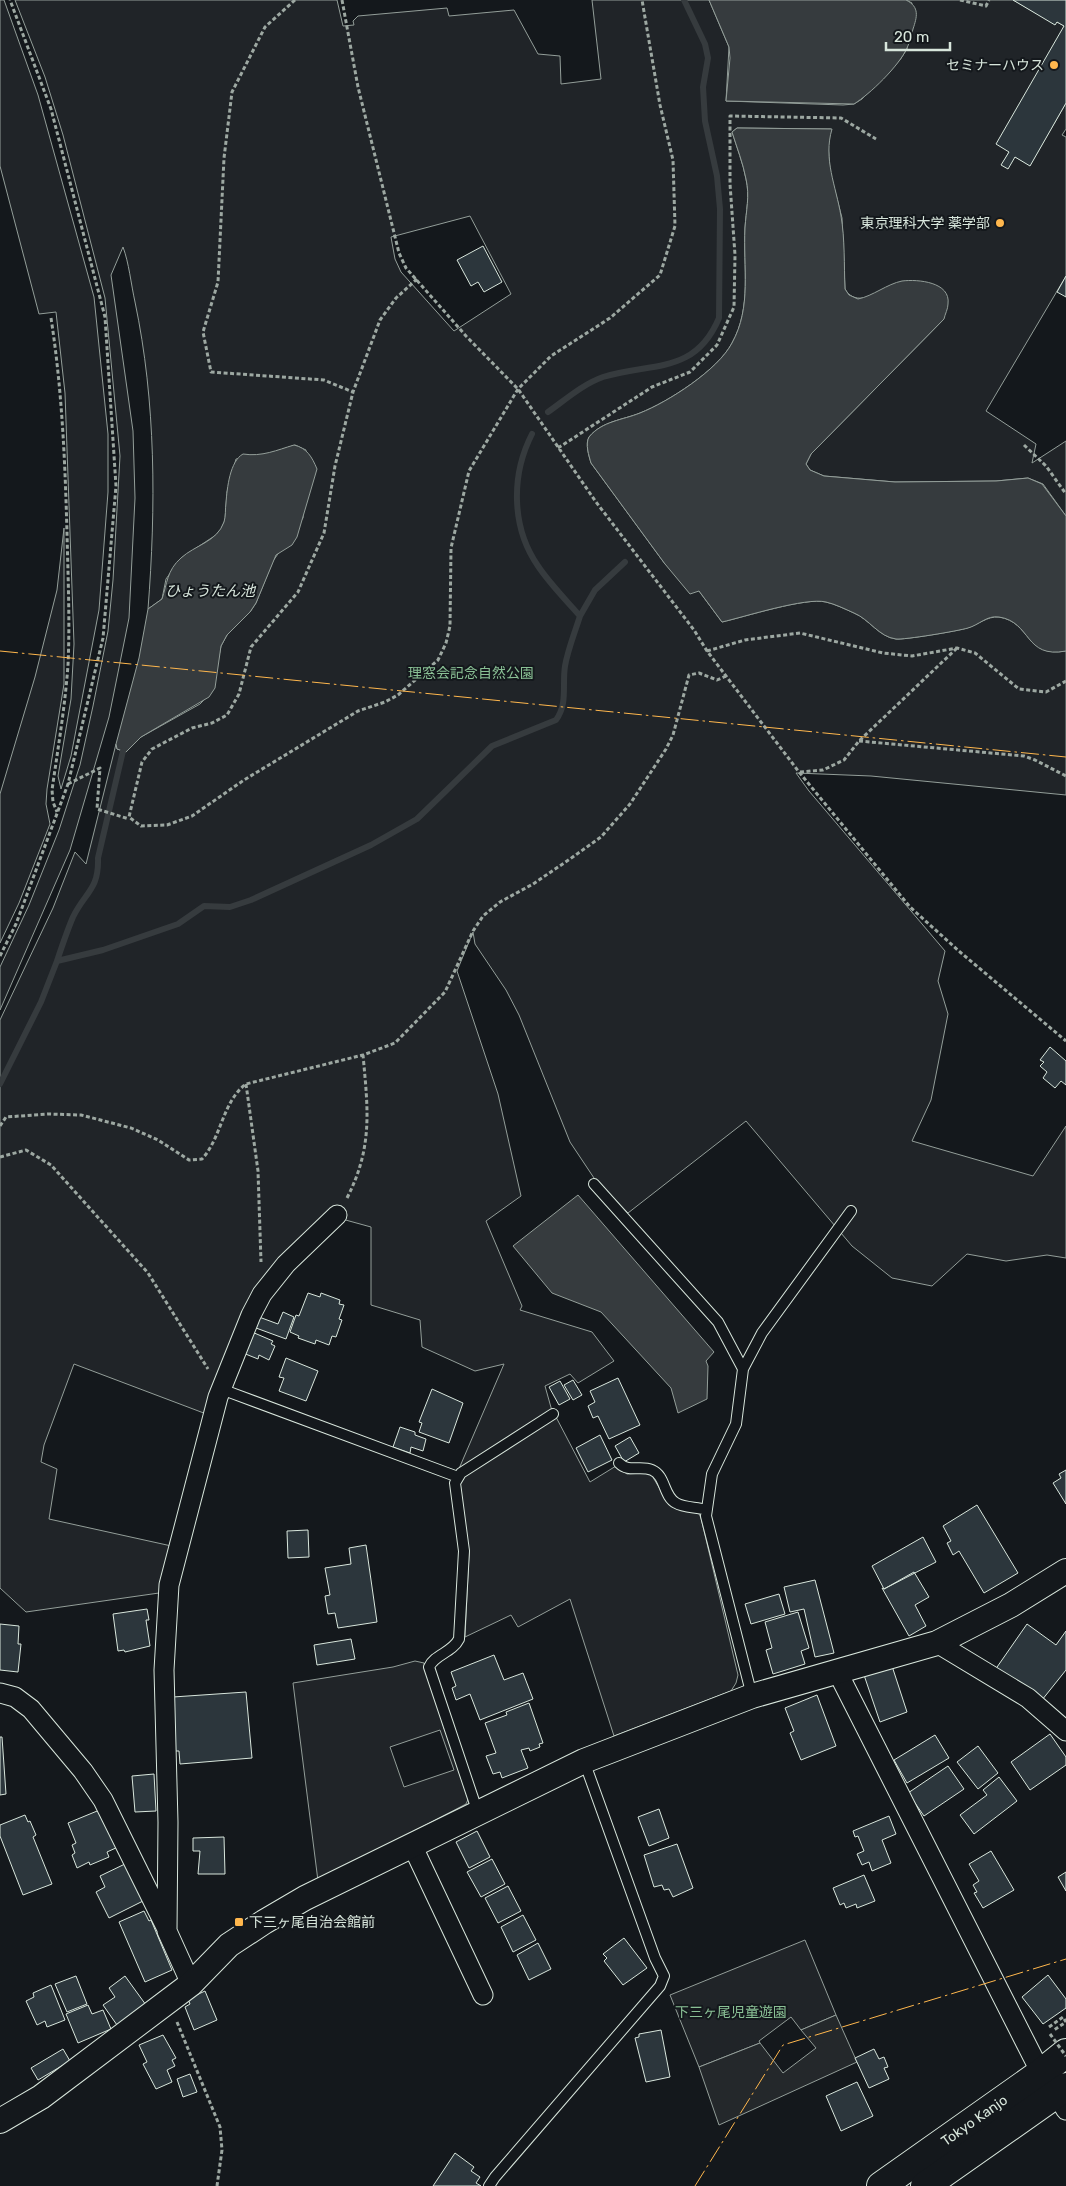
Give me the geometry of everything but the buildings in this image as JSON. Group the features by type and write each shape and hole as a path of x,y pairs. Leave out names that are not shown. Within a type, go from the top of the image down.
{"highway":[{"name":"Tokyo Kanjo","path":"881,2186 1041,2073 1060,2047"},
{"name":"Tokyo Kanjo","path":"925,2186 1063,2098"}],"street":[{"path":"167,1931 168,1822 164,1670 169,1585 221,1389 258,1300 286,1264 337,1215"},
{"path":"0,2122 42,2097 191,1984 229,1945 305,1898 584,1762 752,1696 936,1643 1011,1605 1066,1571"},
{"path":"936,1643 1028,1698 1066,1731"},
{"path":"837,1671 1041,2073"},
{"path":"0,1693 15,1697 30,1709 83,1771 103,1800 191,1984"},
{"path":"412,1845 484,1995"}],"lane":[{"path":"594,1184 718,1322 743,1369"},
{"path":"752,1696 706,1516 712,1474 736,1424 743,1369 762,1333 851,1212"},
{"path":"221,1389 458,1477"},
{"path":"478,1813 429,1667 432,1660 452,1649 460,1639 464,1551 455,1483 461,1473 553,1414"},
{"path":"619,1463 628,1469 650,1469 659,1474 669,1496 675,1503 706,1510"},
{"path":"489,2186 660,1986 664,1976 655,1958 584,1762"}],"path":[{"path":"0,956 16,924 68,784 103,638 116,486 105,317 51,109 10,0"},
{"path":"295,0 265,27 232,92 224,158 218,282 203,332 211,372 324,380 353,392"},
{"path":"342,0 358,87 399,253 406,268 466,336 518,389 596,502 694,630 707,651 799,772 910,907 960,952 1066,1041"},
{"path":"68,784 100,768 97,808 132,820 141,826 167,825 192,816 244,780 358,710 385,702 398,695 438,660 446,643 450,626 452,548 469,471 518,389 550,356 610,318 660,274 675,226 673,160 660,105 642,0"},
{"path":"960,0 986,6 989,0"},
{"path":"558,448 652,387 690,372 717,345 734,307 735,255 730,184 730,116 841,118 876,139"},
{"path":"132,820 129,817 142,762 152,749 192,728 212,723 227,715 239,694 250,647 298,592 324,533 335,466 353,392 380,320 396,298 417,279"},
{"path":"51,318 60,376 65,449 68,570 68,664 64,708 52,790 53,802 57,813"},
{"path":"1024,445 1046,466 1066,494"},
{"path":"707,651 746,640 800,633 883,652 912,656 957,648 975,653 1020,689 1046,692 1066,681"},
{"path":"799,772 824,770 844,760 859,741 957,648"},
{"path":"0,1126 6,1117 48,1114 81,1115 131,1128 158,1140 189,1160 202,1159 211,1149 234,1093 246,1084 363,1055 395,1043 437,1001 451,982 473,931 483,916 500,902 533,884 570,860 600,837 630,804 673,735 689,675 699,673 717,680 726,676"},
{"path":"859,741 1024,756 1066,776"},
{"path":"337,1215 348,1196 361,1166 367,1141 367,1101 363,1055"},
{"path":"246,1084 258,1171 261,1270 258,1300"},
{"path":"0,1157 26,1150 51,1165 148,1274 221,1389"},
{"path":"168,2001 220,2126 222,2150 217,2186"},
{"path":"1049,2027 1063,2017 1066,2022 1060,2047"}],"green space":[{"path":"0,0 4,0 38,95 94,297 108,434 108,492 99,610 71,756 61,789 58,776 71,699 74,644 65,393 56,312 39,314 0,166"},
{"name":"理窓会記念自然公園","path":"15,0 337,0 343,26 354,25 353,21 358,16 447,8 449,16 514,10 538,54 560,56 561,84 601,79 592,0 709,0 729,47 726,101 843,105 854,104 862,99 900,60 907,49 912,3 906,0 1013,0 1055,24 1057,22 1064,26 1002,165 1015,157 1030,165 1066,103 1066,129 1062,135 1066,137 1066,276 986,411 1036,444 1032,463 1066,441 1066,516 1043,484 1028,478 996,481 895,482 824,476 810,470 806,464 811,454 944,319 857,298 850,295 845,289 842,218 830,172 828,142 831,129 737,128 732,132 745,173 748,197 745,228 744,301 738,329 732,343 716,364 691,384 651,408 600,427 589,437 587,446 591,463 665,564 699,591 722,622 775,608 817,601 840,607 865,619 890,638 919,637 962,629 990,618 999,617 1017,625 1035,645 1053,652 1066,651 1066,795 871,776 796,773 809,791 945,951 938,981 948,1014 931,1100 912,1141 1033,1176 1066,1126 1066,1258 1047,1255 1006,1261 967,1254 932,1286 892,1278 852,1246 746,1121 628,1213 594,1178 570,1142 519,1015 506,990 475,944 473,932 457,971 498,1094 521,1196 486,1221 522,1306 520,1310 592,1332 614,1361 578,1383 570,1374 545,1386 552,1411 458,1471 504,1364 475,1371 422,1347 420,1320 371,1305 371,1227 331,1216 274,1272 209,1415 74,1364 44,1445 41,1462 57,1469 49,1519 176,1547 166,1592 26,1612 0,1588 0,1020 53,908 75,852 86,864 116,744 117,749 126,752 141,737 200,704 212,692 221,646 227,635 250,612 256,603 273,561 303,518 306,450 295,445 265,455 236,459 227,492 225,520 221,529 216,535 181,558 166,579 162,599 148,609 153,493 150,416 142,340 123,247 111,275 133,431 135,498 129,618 109,717 70,850 0,1010 0,967 29,905 59,830 80,765 93,706 108,631 120,456 105,298 63,135 45,77","holes":["470,216 511,294 454,331 401,272 395,259 391,237"]},
{"path":"64,528 64,684 47,789 46,804 50,824 19,903 0,943 0,794 35,677 57,590"},
{"path":"556,1417 590,1482 616,1466 627,1474 651,1474 667,1501 698,1512 738,1675 731,1691 614,1736 570,1599 518,1627 511,1615 465,1637 469,1554 459,1490 461,1477"},
{"path":"415,1661 424,1663 444,1728 470,1795 466,1804 318,1881 293,1683 393,1667","holes":["440,1730 454,1770 404,1787 390,1747"]},
{"name":"下三ヶ尾児童遊園","path":"805,1940 836,2015 801,2030 791,2017 759,2041 760,2043 699,2067 670,1995"}],"shaded area":[{"path":"836,2015 857,2062 719,2125 699,2067 760,2043 783,2073 816,2048 801,2030"}],"water":[{"path":"709,0 906,0 914,6 916,16 908,46 898,63 876,87 854,104 726,101 730,58 729,47"},
{"path":"737,128 832,129 829,151 831,172 842,225 845,289 849,295 858,299 902,281 916,281 939,287 948,297 948,306 944,319 811,454 806,464 810,470 824,476 895,482 996,481 1028,478 1042,484 1066,516 1066,651 1052,652 1042,650 1010,620 999,617 991,617 972,627 962,629 920,637 890,638 859,616 826,602 817,601 775,608 722,622 699,591 690,594 665,564 591,463 587,443 589,437 594,432 606,424 651,408 678,393 716,364 732,343 742,315 744,301 745,228 748,191 732,132"},
{"name":"ひょうたん池","path":"294,445 302,448 308,454 317,469 297,537 292,545 276,555 256,603 250,612 227,635 221,646 215,688 209,697 141,737 126,752 117,749 116,744 139,658 148,609 162,599 168,577 176,563 211,539 221,529 225,520 227,490 235,462 243,454 263,454"},
{"path":"578,1195 714,1352 706,1361 708,1366 707,1399 678,1413 671,1388 601,1312 552,1293 513,1246"}],"waterway":[{"path":"548,412 581,388 603,377 621,372 655,367 685,358 698,349 709,336 719,318 720,209 717,176 705,121 703,87 708,58 705,44 684,0"},
{"path":"0,1084 41,1002 57,961 103,950 178,924 204,906 230,907 251,900 371,845 417,819 492,746 556,720 562,707 566,660 580,616 538,566 529,551 523,535 517,501 518,484 520,466 532,434"},
{"path":"580,616 595,590 625,562"},
{"path":"57,961 73,917 94,884 98,869 98,858 123,751"}],"power":[{"path":"0,651 1066,757"},
{"path":"695,2186 783,2045 1066,1959"}],"place":[{"name":"セミナーハウス","path":"1054,65"},
{"name":"東京理科大学 薬学部","path":"1000,223"},
{"name":"下三ヶ尾自治会館前","path":"239,1922"}]}
